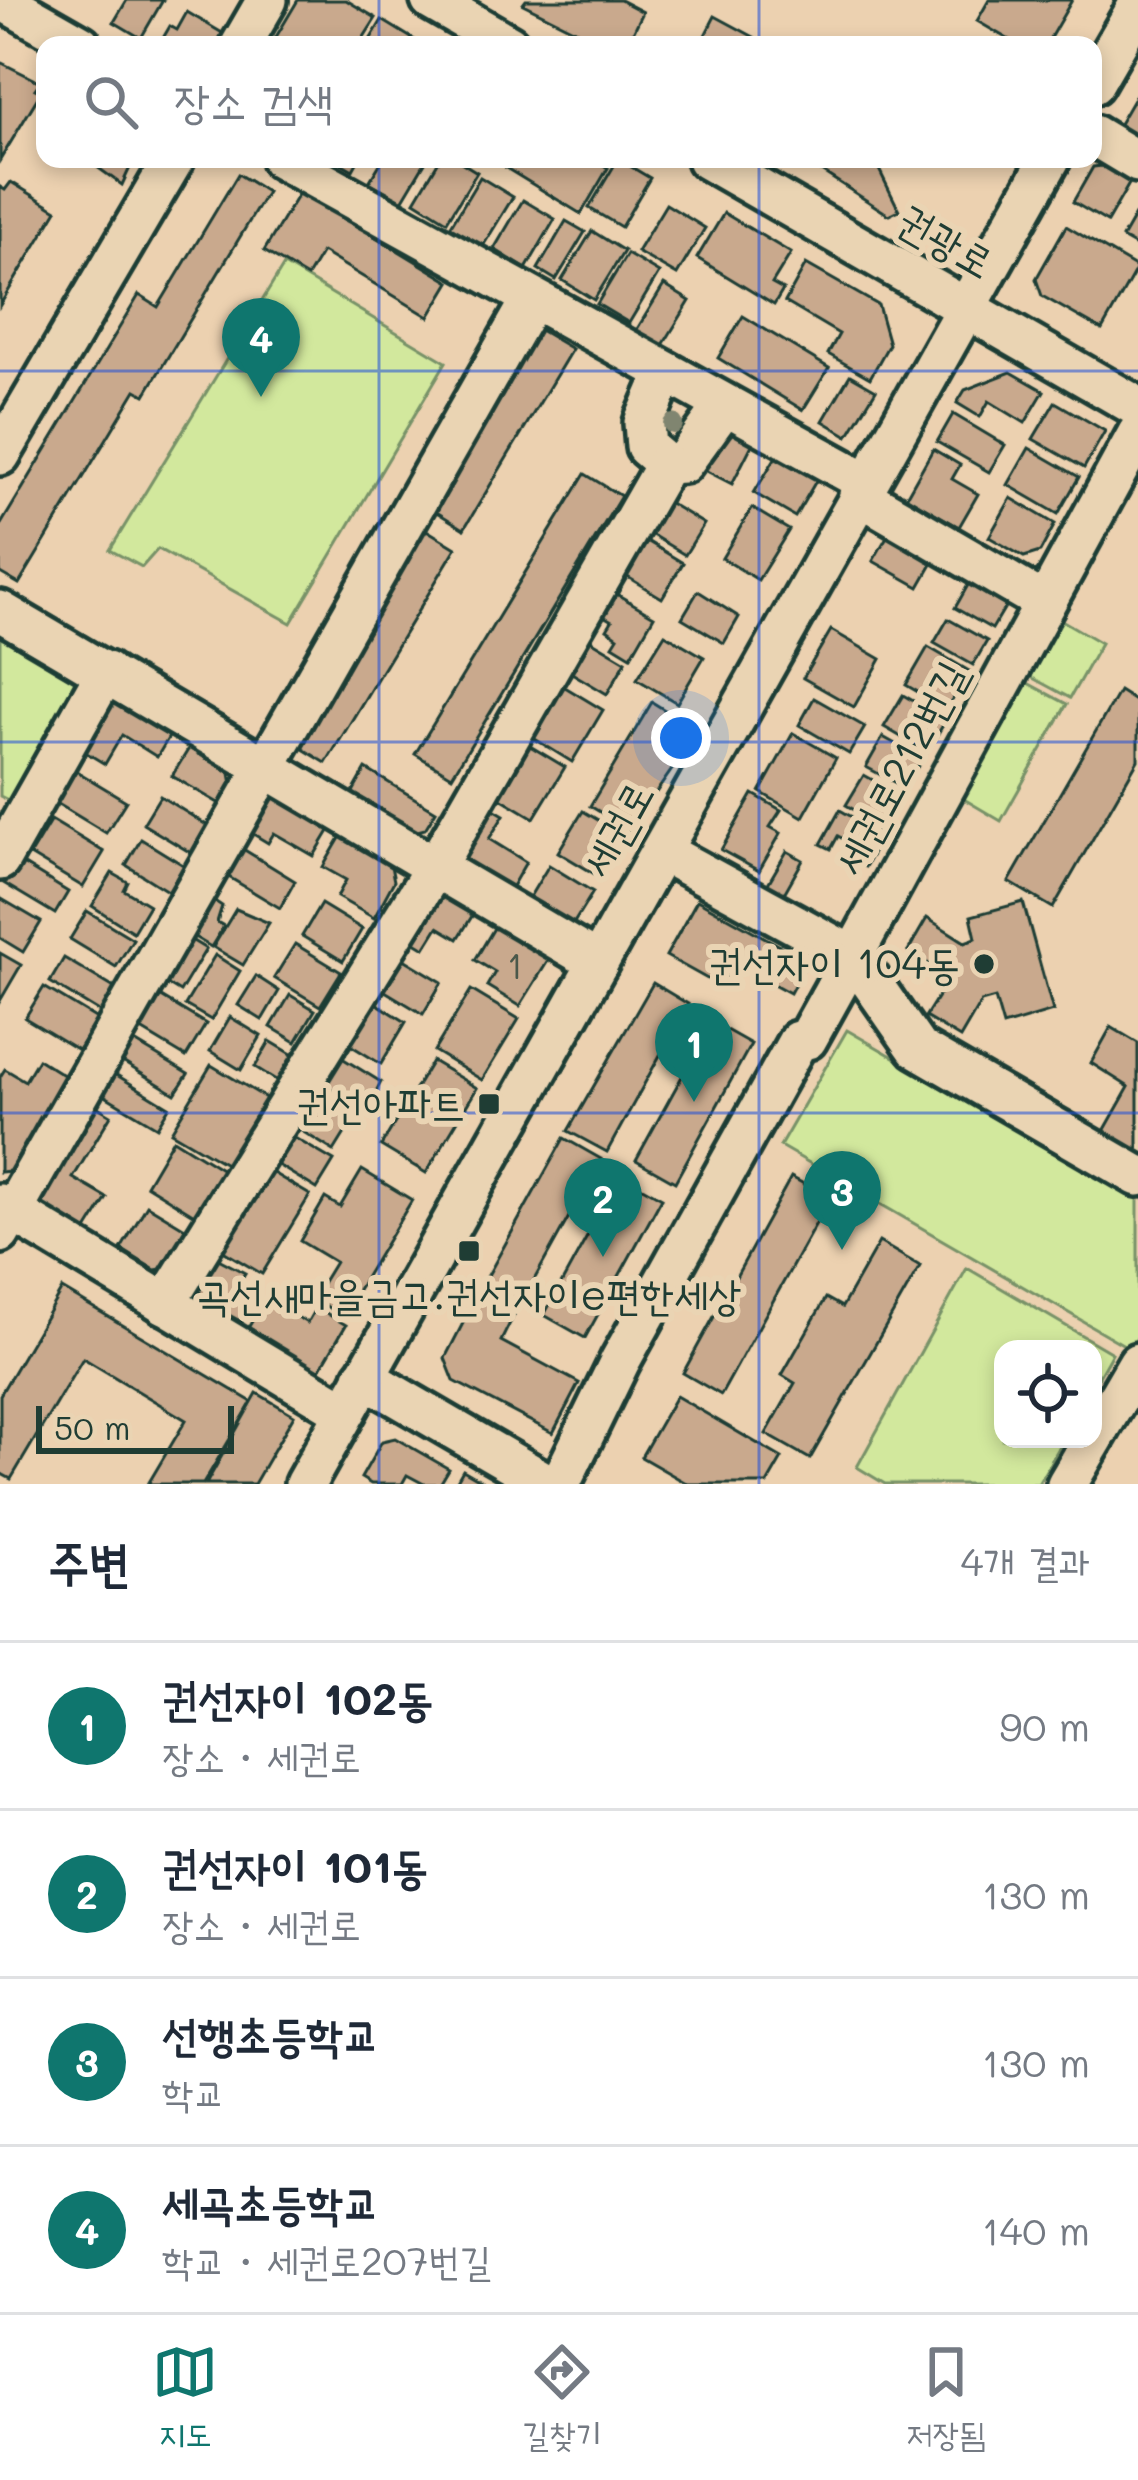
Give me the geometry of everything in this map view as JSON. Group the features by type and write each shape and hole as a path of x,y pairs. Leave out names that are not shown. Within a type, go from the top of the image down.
{"street":[{"path":"2,0 65,36"},
{"path":"246,36 267,0"},
{"path":"431,0 493,36"},
{"path":"1102,68 1138,6"},
{"path":"1102,140 1138,162"},
{"path":"0,455 169,168"},
{"path":"297,168 725,405 1043,602"},
{"name":"권광로","path":"723,168 1138,407"},
{"name":"세권로","path":"305,1484 1045,168"},
{"path":"532,299 4,1216 165,1304 548,1484"},
{"path":"666,372 644,423 646,446 665,464 683,463 725,405"},
{"name":"세권로212번길","path":"560,1484 620,1360 795,1046 807,1040 1138,433"},
{"path":"165,1304 435,867 665,464"},
{"path":"0,611 266,763 598,963"},
{"path":"0,860 106,672"},
{"path":"661,850 853,956 916,1048 1138,1177"},
{"path":"1067,1484 1138,1363"}],"green space":[{"path":"284,265 446,362 291,623 158,549 142,567 110,550"},
{"path":"1058,618 1101,643 1070,698 1027,675"},
{"path":"0,626 89,676 16,804 0,796"},
{"path":"1022,680 1067,704 1001,821 957,795"},
{"path":"847,1030 1138,1199 1138,1336 1131,1349 780,1146"},
{"path":"967,1268 1090,1340 994,1340 994,1448 1059,1448 1038,1484 885,1484 857,1467"},
{"path":"1102,1347 1112,1353 1102,1371"}],"building":[{"path":"127,0 163,0 142,36 114,22"},
{"path":"298,0 346,0 376,18 365,36 277,36"},
{"path":"526,0 620,0 643,12 631,36 587,36 523,4"},
{"path":"989,0 1072,0 1051,36 1003,36 977,21"},
{"path":"187,12 227,36 164,36 170,26 177,30"},
{"path":"715,16 752,36 705,36"},
{"path":"382,20 408,36 372,36"},
{"path":"0,62 36,80 36,100 0,160"},
{"path":"1138,91 1138,151 1112,136"},
{"path":"1111,165 1133,177 1107,222 1073,202 1092,168"},
{"path":"98,168 130,168 122,185"},
{"path":"378,168 422,168 402,201 369,182"},
{"path":"435,168 477,172 447,221 415,201"},
{"path":"506,168 608,168 581,214"},
{"path":"613,168 633,168 650,178 621,227 589,208"},
{"path":"817,168 878,168 899,210 889,215"},
{"path":"238,174 267,192 145,395 136,390 19,584 0,573 0,526 139,295 158,307"},
{"path":"480,177 513,197 483,246 450,227"},
{"path":"11,182 57,210 0,305 0,187 5,190"},
{"path":"300,191 450,282 429,317 322,252 307,277 264,251"},
{"path":"523,200 555,219 526,269 494,249"},
{"path":"666,204 705,228 677,275 637,252"},
{"path":"1138,210 1138,247 1122,238"},
{"path":"724,213 791,253 772,284 783,290 774,305 697,258"},
{"path":"566,221 585,232 556,280 538,269"},
{"path":"1066,226 1137,268 1102,330 1042,296 1036,279"},
{"path":"592,231 624,251 594,300 562,280"},
{"path":"627,254 659,273 629,323 597,304"},
{"path":"806,264 878,305 889,344 870,378 828,354 839,334 785,302"},
{"path":"664,285 690,301 660,350 634,334"},
{"path":"743,316 829,368 803,410 718,358"},
{"path":"538,329 572,349 464,529 430,508"},
{"path":"1011,372 1044,391 1025,423 989,401 980,417 957,403 965,390"},
{"path":"850,375 876,390 848,436 823,421"},
{"path":"1055,402 1105,431 1084,468 1033,439"},
{"path":"953,414 1005,445 989,472 937,442"},
{"path":"737,425 757,435 732,484 701,468 720,432"},
{"path":"1029,448 1079,477 1058,514 1008,485"},
{"path":"933,449 960,465 952,479 978,494 959,527 906,497"},
{"path":"780,450 820,474 795,517 754,493"},
{"path":"585,474 621,496 452,776 415,754"},
{"path":"658,496 704,524 685,555 639,527"},
{"path":"1011,498 1055,524 1040,552 1024,557 989,537"},
{"path":"752,508 789,530 758,580 722,558"},
{"path":"420,526 456,548 326,763 290,741"},
{"path":"893,526 939,552 919,587 873,561"},
{"path":"637,535 683,563 662,598 616,570"},
{"path":"977,569 998,582 1005,607 992,629 955,608"},
{"path":"608,589 654,616 631,656 613,645 618,637 607,629 612,621 595,611"},
{"path":"698,591 739,617 724,643 682,618"},
{"path":"948,619 987,641 973,665 934,643"},
{"path":"831,630 881,659 854,707 803,678"},
{"path":"579,633 626,661 607,694 560,666"},
{"path":"665,634 704,657 677,703 637,679"},
{"path":"928,647 969,671 947,709 906,685"},
{"path":"560,684 603,710 572,762 530,736"},
{"path":"117,689 176,725 157,757 122,735 105,764 70,743"},
{"path":"1119,691 1138,703 1138,760 1053,908 1009,882"},
{"path":"903,695 946,720 927,752 884,727"},
{"path":"814,698 865,727 849,754 799,725"},
{"path":"652,702 692,727 669,766 673,768 630,830 590,806"},
{"path":"793,733 836,758 803,817 760,792"},
{"path":"883,737 922,759 905,788 866,767"},
{"path":"525,743 565,767 534,818 494,794"},
{"path":"191,745 229,768 232,784 220,804 172,776"},
{"path":"73,769 126,801 106,833 53,801"},
{"path":"366,769 436,811 425,829 406,834 349,799"},
{"path":"864,775 901,796 883,827 846,805"},
{"path":"753,794 781,810 770,827 781,833 759,871 721,850"},
{"path":"280,795 332,826 314,856 274,833 268,843 245,829 262,799"},
{"path":"160,796 213,829 196,856 143,824"},
{"path":"482,802 504,815 489,839 526,862 507,895 459,866"},
{"path":"840,810 883,835 865,867 854,860 861,849 838,836 831,849 821,844"},
{"path":"583,811 623,835 598,876 558,852"},
{"path":"51,820 104,852 83,887 30,855"},
{"path":"344,831 389,856 394,881 374,918 337,897 346,880 323,867"},
{"path":"141,839 188,868 172,894 126,865"},
{"path":"238,846 295,881 280,908 222,873"},
{"path":"787,851 803,860 782,897 766,887"},
{"path":"13,858 68,892 55,914 0,881"},
{"path":"549,865 593,892 567,934 523,908"},
{"path":"112,873 128,882 124,890 149,905 133,932 92,906"},
{"path":"444,888 477,908 458,939 438,927 425,948 400,933"},
{"path":"207,896 222,906 217,922 224,926 211,947 186,932"},
{"path":"0,898 41,922 23,952 0,938"},
{"path":"697,900 807,961 790,993 733,962 720,986 666,956"},
{"name":"권선자이 104동","path":"1023,902 1053,1011 1003,1026 995,998 981,1002 960,1038 925,1017 950,977 908,951 927,918 965,942 976,938 971,916"},
{"path":"321,904 362,929 343,961 302,936"},
{"path":"236,909 269,923 243,965 213,947"},
{"path":"87,911 133,939 116,967 70,939"},
{"path":"497,923 551,956 520,1006 487,986 495,972 475,960"},
{"path":"183,935 206,949 180,992 157,978"},
{"path":"295,944 341,972 320,1006 274,978"},
{"path":"0,953 21,965 0,1001"},
{"path":"394,953 442,982 423,1014 375,985"},
{"path":"215,955 240,971 211,1020 185,1005"},
{"path":"64,958 116,989 101,1013 50,982"},
{"path":"256,976 279,991 262,1020 238,1005"},
{"path":"653,983 688,1004 607,1152 568,1131"},
{"path":"44,987 97,1019 78,1050 25,1018"},
{"path":"471,990 519,1019 482,1080 434,1051"},
{"path":"153,992 206,1024 186,1057 133,1025"},
{"path":"290,995 315,1010 296,1042 271,1027"},
{"path":"368,998 406,1022 381,1064 342,1040"},
{"path":"230,1017 261,1036 241,1070 210,1051"},
{"path":"712,1022 751,1044 675,1182 636,1160"},
{"path":"1111,1027 1138,1043 1138,1152 1103,1133 1129,1087 1091,1063"},
{"path":"128,1038 188,1074 175,1094 116,1058"},
{"path":"270,1041 300,1059 284,1085 255,1067"},
{"path":"334,1053 381,1082 373,1097 360,1089 353,1101 318,1080"},
{"path":"38,1059 67,1077 10,1171 0,1172 0,1077 5,1069 25,1081"},
{"path":"432,1061 477,1088 426,1173 381,1146"},
{"path":"211,1065 274,1103 234,1169 171,1132"},
{"path":"110,1071 169,1107 157,1127 97,1091"},
{"path":"313,1091 355,1117 334,1151 292,1125"},
{"path":"88,1101 111,1115 73,1178 107,1198 86,1232 41,1205 36,1187"},
{"path":"293,1137 334,1161 317,1189 276,1164"},
{"path":"564,1138 601,1159 519,1307 482,1286"},
{"path":"173,1139 223,1170 196,1216 146,1185"},
{"path":"261,1166 310,1195 262,1274 213,1245"},
{"path":"362,1170 412,1200 342,1316 313,1298 335,1262 300,1241 325,1198 340,1207"},
{"path":"621,1175 662,1198 585,1338 544,1315"},
{"path":"791,1177 830,1198 721,1395 683,1373"},
{"path":"147,1205 190,1231 168,1268 155,1270 121,1249"},
{"path":"879,1242 920,1266 810,1459 766,1434 795,1383 782,1375 826,1298 842,1307"},
{"path":"209,1254 245,1273 239,1283 258,1293 242,1322 205,1302 194,1281"},
{"path":"62,1289 252,1402 203,1484 148,1484 186,1420 83,1358 11,1479 0,1473 0,1395"},
{"path":"477,1296 514,1315 501,1341 579,1383 553,1433 454,1381 445,1358"},
{"path":"266,1298 307,1323 316,1307 346,1325 319,1371 248,1328"},
{"path":"257,1393 294,1415 254,1484 206,1484"},
{"path":"676,1396 782,1458 767,1484 688,1484 641,1457"},
{"path":"395,1438 449,1469 440,1484 424,1484 407,1475 402,1484 371,1484 361,1478 382,1441"},
{"path":"463,1470 487,1484 455,1484"}],"place":[{"name":"세곡초등학교","path":"261,397"},
{"name":"권선자이 104동","path":"984,964"},
{"name":"권선자이 102동","path":"694,1102"},
{"name":"권선아파트","path":"489,1104"},
{"name":"선행초등학교","path":"842,1250"},
{"name":"곡선새마을금고.권선자이e편한세상","path":"469,1251"},
{"name":"권선자이 101동","path":"603,1257"}]}
